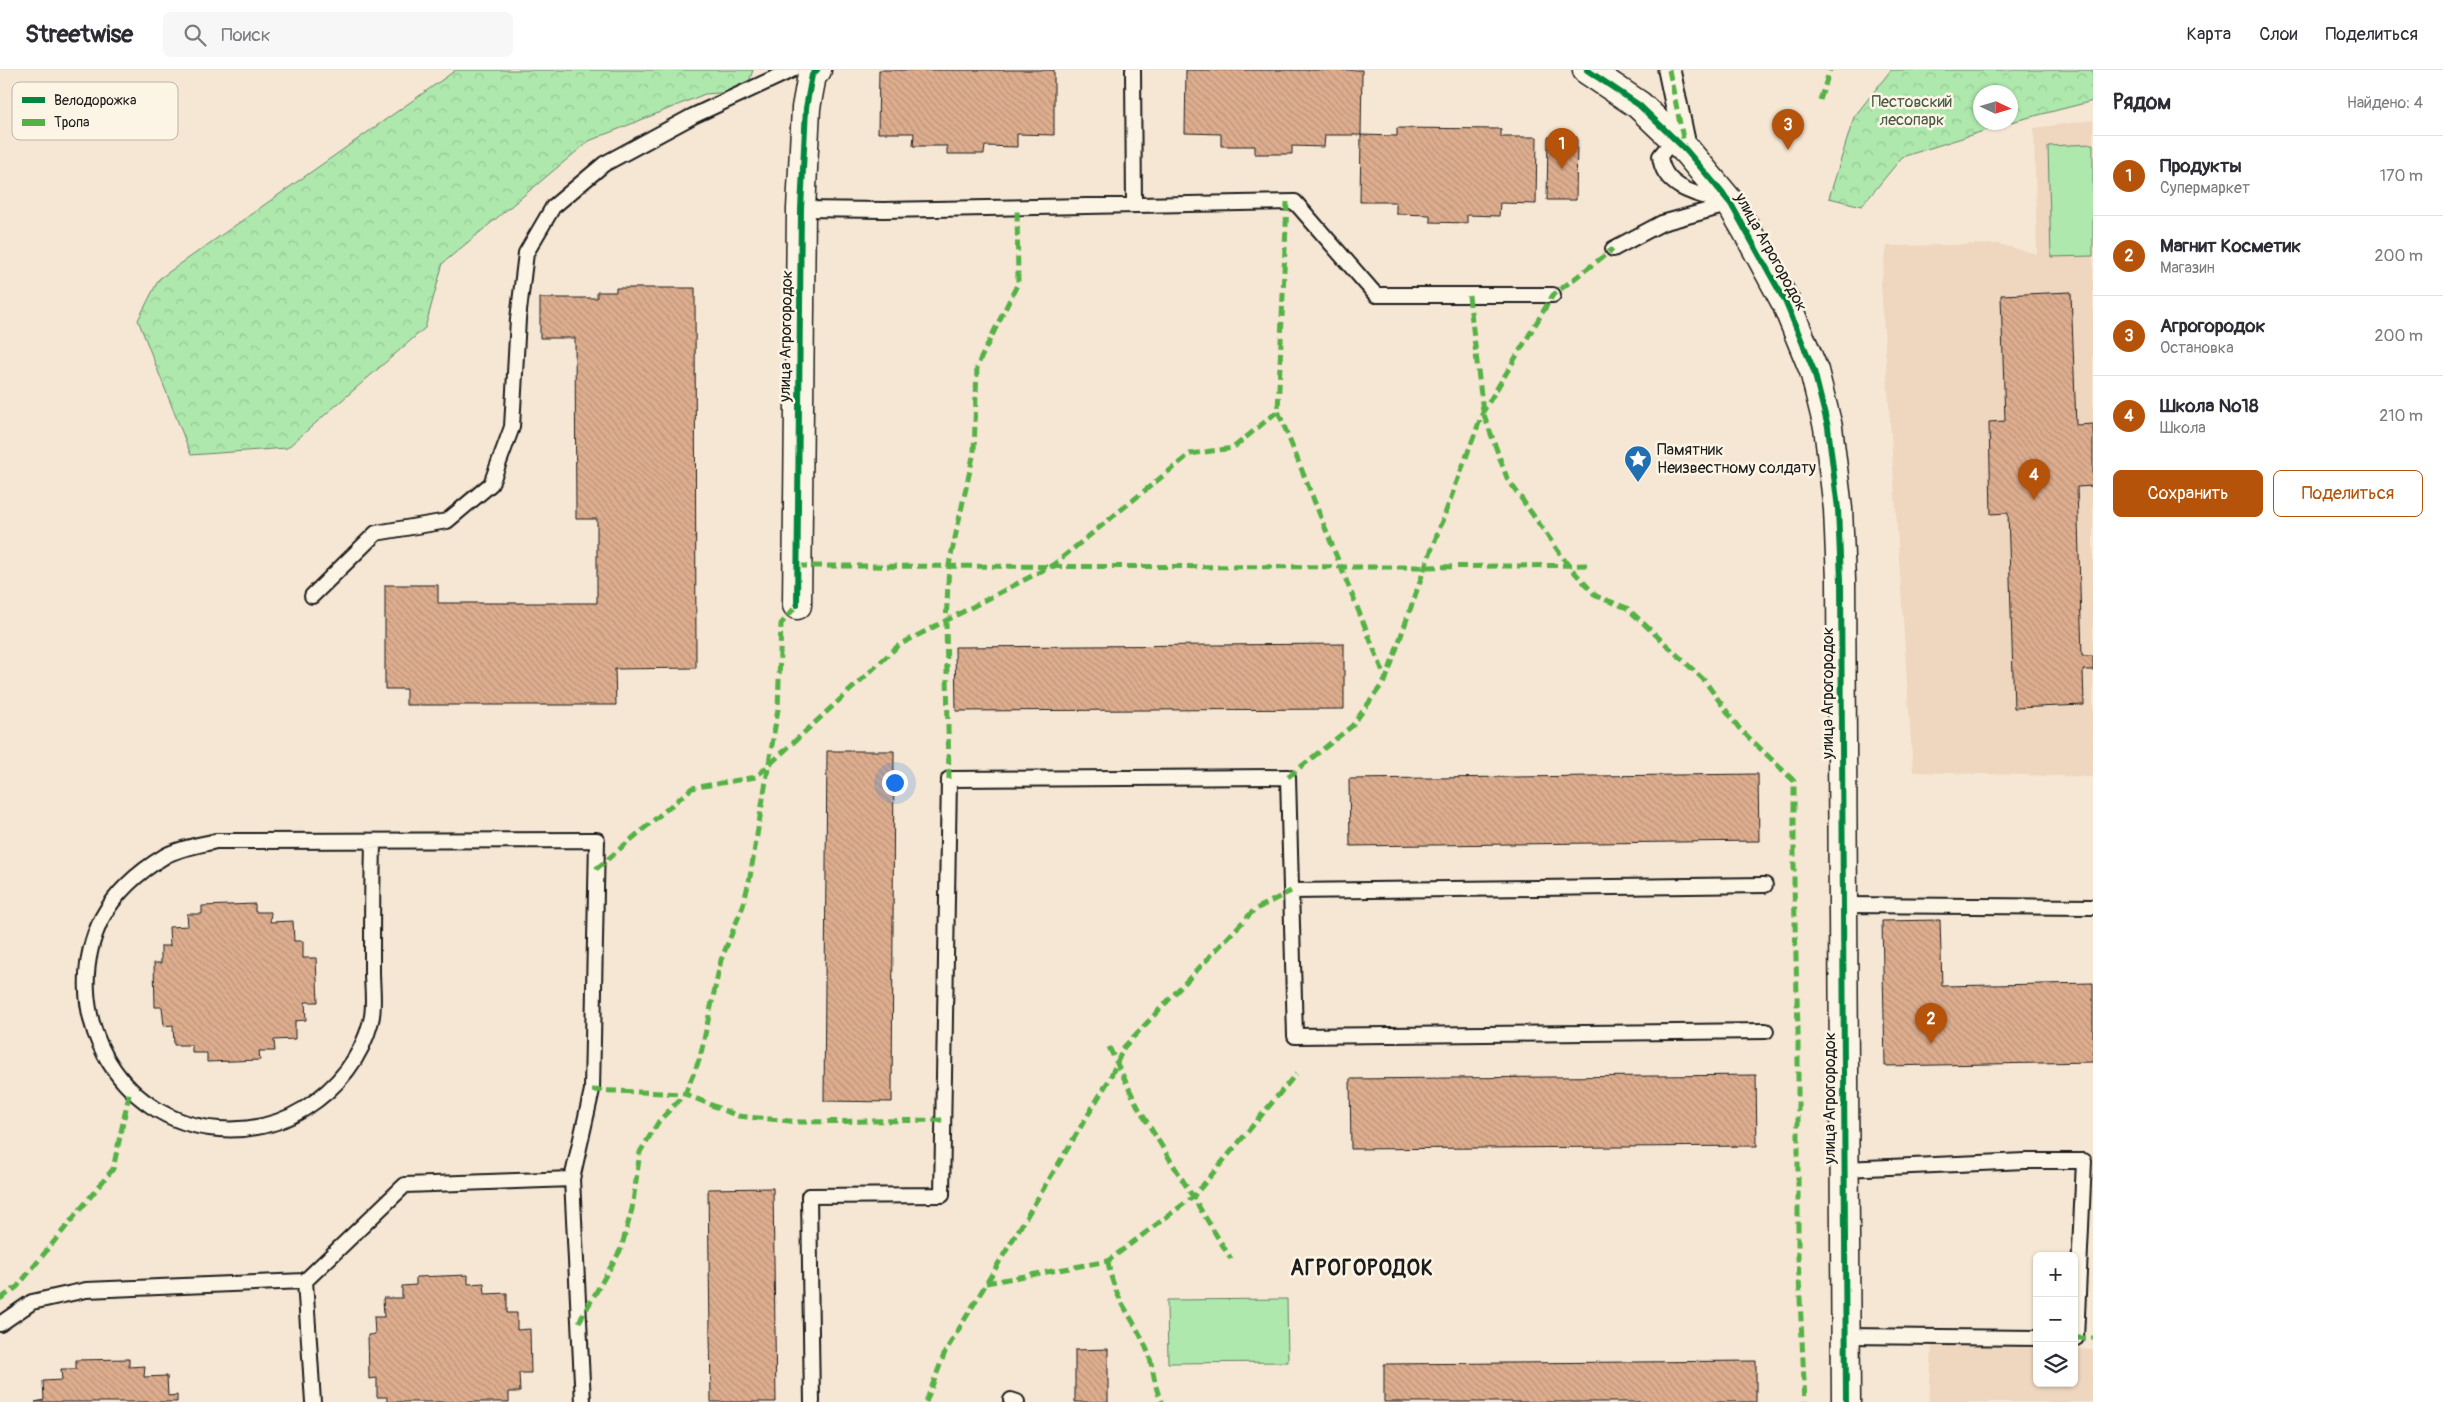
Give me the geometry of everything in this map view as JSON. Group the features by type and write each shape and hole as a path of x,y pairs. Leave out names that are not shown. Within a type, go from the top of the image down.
{"street":[{"name":"улица Агрогородок","path":"797,605 801,209 806,108 812,75 817,70"},
{"name":"улица Агрогородок","path":"1588,70 1639,105 1686,150 1731,204 1786,303 1814,371 1828,427 1838,509 1841,580 1846,1402"},
{"path":"1668,70 1686,150"}],"lane":[{"path":"312,596 376,533 447,521 491,484 512,427 518,319 526,254 553,207 604,164 693,116 792,70"},
{"path":"1134,70 1134,205"},
{"path":"801,209 1295,202 1376,295 1552,295"},
{"path":"1613,249 1662,224 1731,204"},
{"path":"812,1402 809,1196 942,1195 949,779 1288,777 1295,1036 1766,1031"},
{"path":"373,842 371,1020 353,1063 326,1095 288,1119 241,1130 201,1128 162,1114 130,1090 103,1054 88,1014 87,966 102,918 129,882 167,855 216,841 597,840 592,1090 572,1179 583,1402"},
{"path":"1291,891 1765,885"},
{"path":"1843,905 2093,907"},
{"path":"1844,1169 2025,1161 2084,1161 2078,1297"},
{"path":"0,1324 32,1302 86,1290 305,1281 405,1185 572,1179"},
{"path":"305,1281 313,1402"},
{"path":"1846,1336 2033,1338"}],"shaded area":[{"path":"2093,120 2093,777 1913,772 1881,284 1887,246 1998,244 2037,254 2034,128"},
{"path":"1932,1345 2033,1348 2033,1387 2078,1387 2078,1349 2093,1350 2093,1402 1929,1402"}],"green space":[{"path":"456,70 753,70 746,91 705,94 589,141 443,263 425,328 287,448 191,455 138,320 159,279"},
{"name":"Пестовский лесопарк","path":"1891,70 2093,70 2093,101 2018,120 2018,85 1973,85 1973,130 1987,130 1902,157 1862,206 1829,198 1854,117"},
{"path":"2093,144 2093,256 2051,257 2048,146"},
{"path":"1287,1299 1288,1362 1168,1363 1167,1300"}],"building":[{"path":"879,70 1054,70 1054,135 1017,134 1017,147 985,146 984,154 947,154 947,146 913,146 914,133 878,133"},
{"path":"1186,70 1362,70 1361,135 1325,135 1324,147 1292,146 1292,154 1255,154 1255,146 1221,146 1221,134 1185,133"},
{"path":"1397,128 1501,129 1501,137 1537,137 1536,204 1500,203 1499,216 1467,215 1467,223 1430,222 1430,215 1396,214 1396,202 1360,202 1361,135 1397,136"},
{"path":"1548,137 1577,137 1576,200 1547,200"},
{"path":"616,288 695,288 696,668 615,669 616,705 406,705 406,689 385,689 385,585 438,585 438,603 597,603 597,519 576,519 575,338 540,338 540,298 597,298 597,292 616,292"},
{"path":"2071,292 2076,425 2093,424 2093,486 2077,487 2082,656 2093,656 2093,670 2083,670 2084,705 2014,708 2008,513 1991,514 1989,422 2005,421 2001,295"},
{"path":"1344,644 1344,709 956,711 955,647"},
{"path":"827,751 894,751 892,1102 824,1101"},
{"path":"1758,774 1759,841 1350,846 1349,779"},
{"path":"255,904 255,912 271,912 270,922 293,921 294,941 303,941 303,958 316,958 318,1002 305,1002 306,1020 295,1021 295,1039 274,1040 275,1051 259,1051 260,1060 207,1062 207,1053 192,1053 192,1045 174,1045 173,1025 164,1026 162,1007 155,1007 154,963 161,963 161,946 170,946 169,927 188,926 187,914 202,914 202,906"},
{"path":"1940,920 1942,986 2093,983 2093,1062 1885,1066 1882,921"},
{"path":"1756,1075 1757,1146 1351,1149 1350,1079"},
{"path":"773,1188 776,1402 711,1402 708,1189"},
{"path":"468,1275 468,1284 484,1283 485,1294 507,1293 507,1313 517,1313 517,1330 530,1329 531,1373 519,1373 520,1392 509,1392 509,1402 387,1402 387,1397 377,1397 377,1378 369,1379 368,1335 375,1334 374,1317 384,1317 383,1298 402,1298 402,1286 416,1285 416,1277"},
{"path":"1108,1349 1108,1402 1075,1402 1075,1350"},
{"path":"129,1359 129,1367 145,1366 144,1377 167,1376 168,1396 177,1395 177,1402 35,1402 44,1400 43,1381 62,1380 61,1369 76,1369 76,1360"},
{"path":"1756,1361 1756,1402 1384,1402 1384,1364"}],"marked path":[{"path":"1669,70 1685,148"},
{"path":"1820,100 1830,70"},
{"path":"1287,202 1278,411 1386,679"},
{"path":"949,779 946,622 949,565 974,452 977,366 1018,283 1017,207"},
{"path":"1288,777 1352,726 1386,679 1425,567 1483,412 1553,295 1613,249"},
{"path":"1469,296 1483,412 1507,478 1568,565 1596,596 1627,608 1704,680 1739,728 1794,781 1794,885 1798,1032 1798,1257 1805,1402"},
{"path":"596,869 692,788 756,777 899,645 1053,565 1190,454 1233,448 1278,411"},
{"path":"797,566 1425,567 1589,565"},
{"path":"579,1322 621,1249 632,1209 640,1152 659,1121 685,1094 700,1058 721,960 743,906 750,877 778,709 781,624 797,605"},
{"path":"926,1402 945,1352 1109,1080 1124,1047 1254,910 1291,891"},
{"path":"1109,1047 1139,1109 1231,1259"},
{"path":"986,1283 1108,1261 1193,1197 1296,1074"},
{"path":"0,1299 17,1287 113,1169 130,1090"},
{"path":"592,1090 685,1094 738,1116 800,1122 944,1120"},
{"path":"1108,1261 1114,1286 1147,1350 1162,1402"},
{"path":"2078,1338 2093,1338"}],"cycle path":[{"path":"797,605 801,209 806,108 812,75 817,70"},
{"path":"1587,70 1639,105 1686,150 1731,204 1786,303 1814,371 1828,427 1838,509 1841,580 1846,1402"}],"place":[{"name":"Агрогородок","path":"1788,150"},
{"name":"Продукты","path":"1562,169"},
{"name":"Памятник Неизвестному солдату","path":"1638,483"},
{"name":"Школа №18","path":"2034,500"},
{"name":"Магнит Косметик","path":"1931,1044"}],"district":[{"name":"АГРОГОРОДОК","path":"1362,1268"}]}
